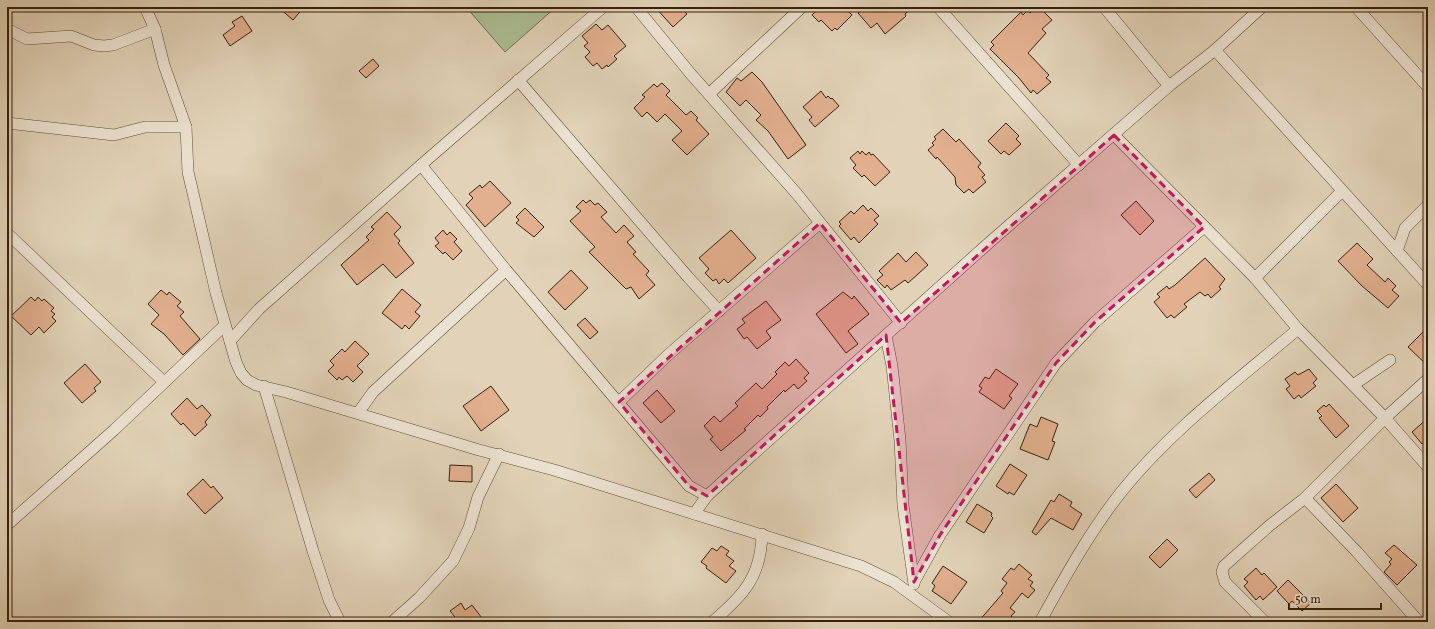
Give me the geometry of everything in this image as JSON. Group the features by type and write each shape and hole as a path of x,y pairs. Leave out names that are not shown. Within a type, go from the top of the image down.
{"street":[{"path":"146,7 155,29 164,65 186,127 188,172 225,324 241,373 247,380 499,454 762,534 861,566 894,582 949,622"},
{"path":"230,341 259,310 421,165 603,7"},
{"path":"636,7 820,223 901,323"},
{"path":"709,94 802,7"},
{"path":"938,7 1079,165"},
{"path":"1104,7 1169,86"},
{"path":"694,514 707,496 991,241 1169,86 1215,50 1262,7"},
{"path":"1356,7 1428,87"},
{"path":"7,29 27,39 71,36 94,45 104,46 113,45 155,29"},
{"path":"1215,50 1428,285"},
{"path":"518,80 719,311"},
{"path":"7,123 114,135 145,127 186,127"},
{"path":"1114,135 1255,278 1298,329 1385,418 1428,467"},
{"path":"421,165 506,270 689,486 707,496"},
{"path":"1255,278 1342,191"},
{"path":"1397,251 1405,228 1428,205"},
{"path":"619,402 668,355 820,223"},
{"path":"909,593 940,535 1056,363 1090,326 1204,227"},
{"path":"7,233 164,382"},
{"path":"358,413 372,392 506,270"},
{"path":"7,525 109,435 225,324"},
{"path":"1040,622 1094,530 1136,475 1167,442 1298,329"},
{"path":"886,336 892,366 900,440 903,499 909,555 914,582"},
{"path":"1353,385 1390,360"},
{"path":"1265,622 1225,582 1222,572 1228,561 1305,498 1385,418 1428,379"},
{"path":"264,386 313,551 329,600 340,622"},
{"path":"392,622 419,598 453,561 469,528 478,497 499,454"},
{"path":"1305,498 1357,552 1419,622"},
{"path":"712,622 738,598 750,582 760,559 762,534"}],"highlighted area":[{"path":"1114,135 1204,227 1095,322 1056,363 940,535 914,582 886,335 707,496 689,486 619,402 820,223 901,323"}],"green space":[{"path":"466,7 556,7 505,52"}],"building":[{"path":"278,7 304,7 293,20"},
{"path":"655,7 680,7 687,14 673,27"},
{"path":"820,7 844,7 852,15 837,30 835,28 832,31 821,20 819,22 812,15"},
{"path":"865,7 913,7 905,14 906,16 885,34 877,23 871,28 858,13"},
{"path":"1036,7 1039,7 1052,20 1042,29 1046,33 1028,53 1049,75 1046,78 1051,82 1037,94 1033,90 1031,93 1019,78 990,49 994,45 991,42 1021,12 1023,15 1028,10 1030,13"},
{"path":"242,16 252,31 230,46 223,35 235,26 232,22"},
{"path":"596,24 602,30 608,25 626,46 614,56 617,59 608,67 607,65 602,69 597,63 593,66 585,57 590,52 584,46 588,43 582,36"},
{"path":"373,59 379,66 366,78 359,71"},
{"path":"752,72 762,82 806,145 788,159 768,131 756,120 761,115 746,100 740,106 726,92 737,78 741,81"},
{"path":"662,83 670,91 666,95 686,115 691,111 698,118 696,120 709,134 687,155 672,140 682,131 665,114 657,122 647,112 642,117 634,108 645,97 642,95 654,84 657,87"},
{"path":"821,91 826,98 828,96 831,99 832,98 839,106 815,127 809,120 812,117 803,107"},
{"path":"1006,123 1019,136 1016,139 1021,144 1009,155 1004,151 1001,154 988,141"},
{"path":"943,129 956,142 959,139 981,163 978,167 985,175 982,177 986,182 973,193 969,189 964,193 956,185 955,177 937,157 936,159 928,150 934,145 932,143 936,139 934,137"},
{"path":"858,151 860,154 862,151 866,155 869,152 871,155 873,154 890,172 875,186 864,175 862,177 853,168 856,165 850,158"},
{"path":"490,181 511,203 485,227 466,205 473,198 469,194 480,185 482,188"},
{"path":"583,200 586,203 590,200 595,205 598,203 607,212 601,217 616,233 624,225 634,236 627,242 636,252 633,254 649,271 646,275 655,285 639,299 631,287 626,289 589,252 595,247 570,221 581,211 576,207"},
{"path":"1136,201 1154,221 1140,235 1121,215"},
{"path":"863,205 868,211 871,208 879,216 874,220 878,224 859,243 854,237 851,240 839,226 841,224 839,222 851,211 854,214"},
{"path":"525,208 544,227 534,237 516,223 519,220 516,217"},
{"path":"387,212 401,227 394,234 400,241 398,243 414,263 396,278 383,264 357,285 341,265 369,240 366,237 374,229 371,227"},
{"path":"443,230 447,235 450,232 457,239 454,242 462,251 453,260 445,252 443,254 435,246 439,243 435,238"},
{"path":"731,230 756,258 728,283 724,279 719,284 716,279 713,281 705,273 709,269 699,258"},
{"path":"1357,243 1373,259 1367,265 1385,282 1388,278 1396,286 1392,290 1399,296 1388,308 1362,286 1338,261"},
{"path":"916,252 928,265 908,283 905,280 891,290 887,285 885,288 877,280 883,275 879,271 898,253 906,262"},
{"path":"1205,258 1225,279 1219,287 1221,289 1211,298 1208,294 1205,296 1200,292 1184,304 1187,307 1174,318 1171,315 1167,318 1154,302 1160,297 1157,294 1167,286 1169,289 1175,285"},
{"path":"571,270 588,288 565,310 548,292"},
{"path":"402,289 421,305 415,312 420,316 409,329 405,325 402,329 382,313"},
{"path":"161,290 167,295 169,292 181,302 177,306 184,312 180,316 200,339 183,355 164,334 151,324 159,315 148,304"},
{"path":"843,292 852,299 854,296 869,314 848,331 858,344 846,353 816,314"},
{"path":"31,297 35,301 38,297 42,301 44,299 54,308 51,311 55,314 52,317 56,321 44,333 39,327 31,335 11,316"},
{"path":"766,301 781,320 766,331 771,338 757,349 747,337 744,339 737,329 745,323 742,319"},
{"path":"585,318 598,332 590,339 577,325"},
{"path":"1428,327 1428,366 1408,347"},
{"path":"355,341 369,354 357,366 363,372 353,382 347,376 342,380 339,377 337,380 328,371 334,365 330,361 342,349 345,352"},
{"path":"796,359 809,373 804,378 807,381 798,389 794,384 785,392 784,390 767,407 768,409 760,417 758,415 744,429 746,430 721,451 710,439 713,437 704,426 714,416 720,422 738,406 735,403 756,383 762,389 777,374 775,372 785,362 789,366"},
{"path":"85,364 101,382 94,388 96,391 82,403 64,383"},
{"path":"996,369 1018,384 1009,396 1012,398 1004,409 979,392 982,388 979,386 985,377 989,379"},
{"path":"1309,369 1317,379 1313,383 1316,386 1301,398 1299,395 1294,399 1286,389 1290,386 1285,379 1295,372 1298,375"},
{"path":"491,386 509,410 481,431 463,406"},
{"path":"657,390 675,411 661,423 643,403"},
{"path":"187,398 197,409 202,405 211,415 205,422 207,425 195,436 183,423 181,425 171,414"},
{"path":"1329,404 1349,426 1336,438 1319,418 1322,416 1317,411 1324,405 1326,407"},
{"path":"1041,417 1058,424 1052,441 1055,442 1048,460 1020,449 1030,424 1037,427"},
{"path":"1428,418 1428,439 1422,444 1412,432"},
{"path":"1010,464 1027,475 1014,495 1009,492 1008,494 996,486"},
{"path":"450,465 472,466 472,482 449,481"},
{"path":"1209,473 1215,480 1196,498 1189,490"},
{"path":"203,479 211,488 213,486 223,498 205,514 187,494"},
{"path":"1336,484 1358,508 1343,522 1321,498"},
{"path":"1059,494 1072,502 1070,506 1082,514 1073,530 1051,518 1036,535 1032,532 1051,500 1054,502"},
{"path":"977,504 992,513 991,516 993,518 984,533 966,522"},
{"path":"1167,539 1178,550 1160,568 1149,557"},
{"path":"1394,545 1417,565 1397,585 1384,572 1391,564 1389,562 1392,559 1385,553"},
{"path":"721,546 729,551 726,555 734,561 729,566 736,571 726,583 706,568 707,566 701,562 712,548 717,551"},
{"path":"1019,564 1032,575 1028,579 1033,582 1030,586 1035,590 1028,598 1022,593 1010,608 1015,612 1011,616 1018,622 978,622 1003,593 1001,591 1007,583 1002,579 1011,568 1014,570"},
{"path":"943,566 967,582 951,604 932,591 935,586 932,583"},
{"path":"1256,568 1262,575 1264,573 1277,587 1263,600 1260,596 1256,600 1244,586 1248,582 1244,579"},
{"path":"1288,580 1311,603 1302,611 1292,601 1289,604 1277,591"},
{"path":"461,603 465,610 472,605 485,622 459,622 450,611"}]}
